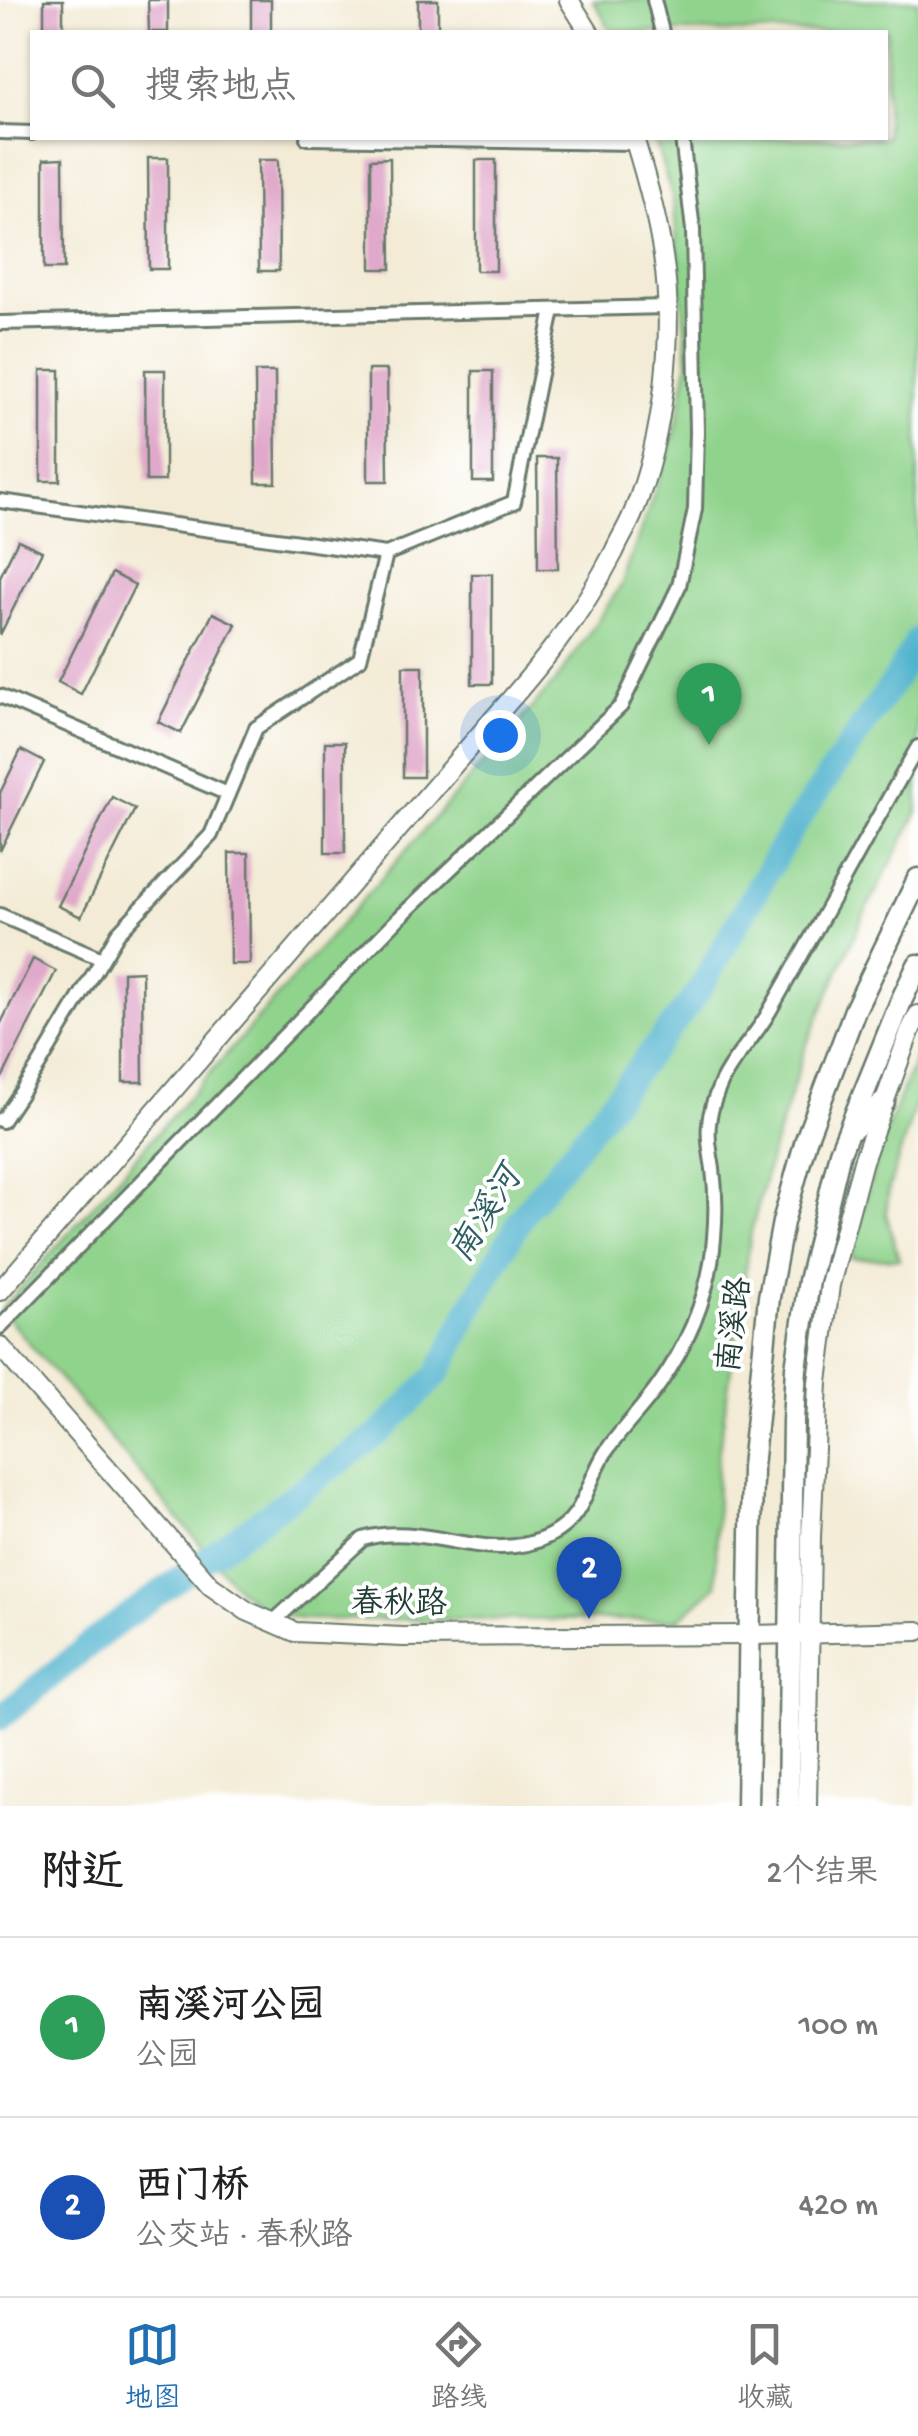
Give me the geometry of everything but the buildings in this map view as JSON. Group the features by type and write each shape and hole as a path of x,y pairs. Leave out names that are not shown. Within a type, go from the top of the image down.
{"main road":[{"name":"南溪路","path":"747,1806 752,1467 769,1297 782,1222 806,1140 856,1010 918,879"},
{"name":"南溪路","path":"788,1806 800,1634 796,1368 809,1281 840,1152 918,965"},
{"path":"847,1133 884,1102"}],"street":[{"path":"568,0 588,30"},
{"path":"654,0 662,30"},
{"path":"0,132 30,133"},
{"path":"0,1291 537,671 598,583 634,512 646,474 666,358 663,258 651,194 635,140"},
{"path":"0,1327 397,920 622,706 679,586 695,509 693,230 682,140"},
{"path":"0,323 667,307"},
{"path":"0,500 386,554 514,502 553,310"},
{"path":"0,1120 38,1067 118,933 211,835 256,728 360,659 386,554"},
{"path":"0,696 228,794"},
{"path":"272,1622 363,1539 397,1532 511,1547 533,1543 570,1521 584,1502 606,1452 660,1384 702,1304 712,1255 715,1212 709,1122 724,1076 768,1015 918,747"},
{"path":"0,916 102,959"},
{"path":"807,1806 800,1634 811,1538 818,1382 830,1285 863,1162 918,1015"},
{"name":"春秋路","path":"0,1346 211,1586 247,1611 295,1632 403,1637 918,1631"}],"green space":[{"path":"593,0 918,0 918,812 864,914 806,1046 771,1155 751,1232 717,1463 716,1586 678,1620 300,1619 263,1608 239,1590 1,1310 559,677 621,586 675,434 688,363 673,199 655,140 888,140 888,30 611,30"},
{"path":"918,1051 918,1097 889,1188 886,1213 899,1259 851,1258 879,1148"}],"waterway":[{"name":"南溪河","path":"0,1718 100,1636 380,1433 438,1374 524,1213 697,994 790,832 896,678 918,639"}],"place":[{"name":"南溪河公园","path":"709,745"},
{"name":"西门桥","path":"589,1619"}]}
